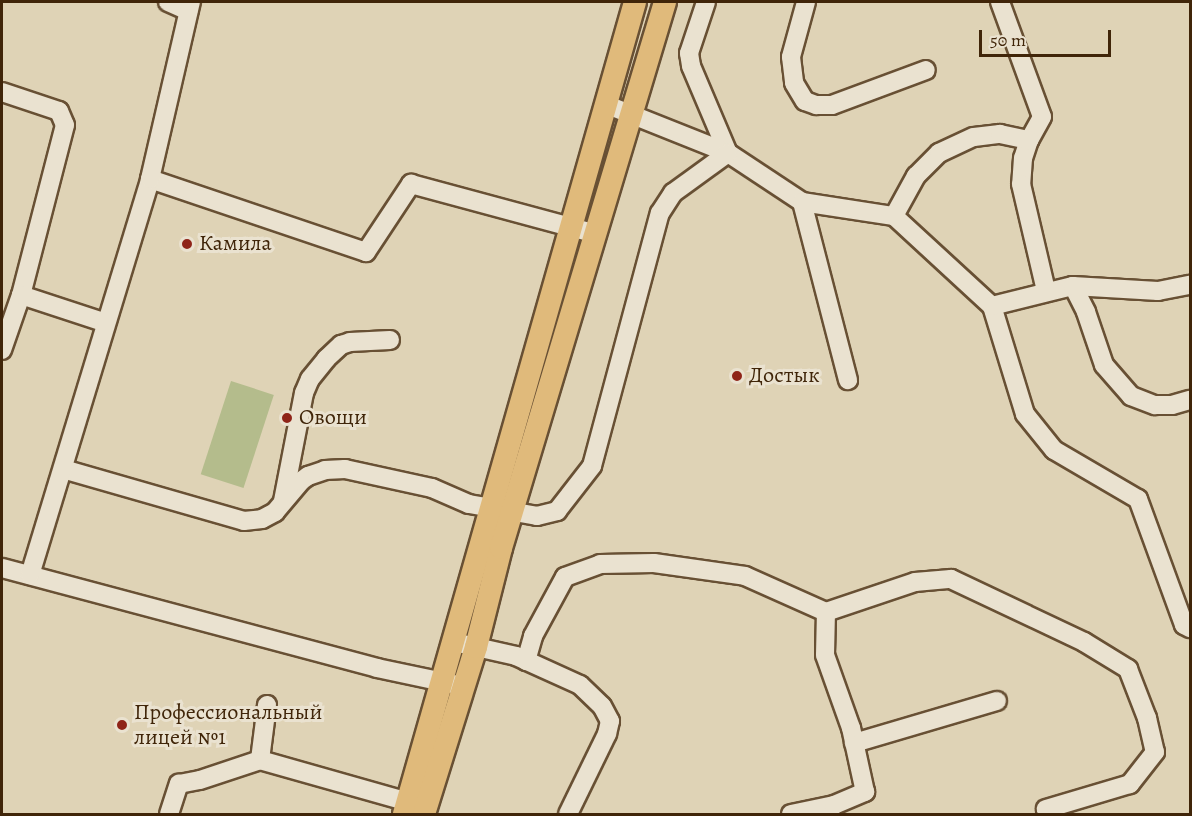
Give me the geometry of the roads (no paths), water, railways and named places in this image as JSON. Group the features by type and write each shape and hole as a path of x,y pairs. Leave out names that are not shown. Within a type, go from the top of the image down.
{"main road":[{"path":"415,810 441,682 635,2"},
{"path":"415,810 464,687 513,512 665,2"}],"lane":[{"path":"30,575 150,179 189,6 168,2"},
{"path":"706,2 689,53 690,60 728,153"},
{"path":"806,2 791,57 794,83 805,101 816,105 832,105 926,70"},
{"path":"1000,2 1041,117 1023,158 1021,184 1046,291"},
{"path":"2,92 59,111 65,125 21,295 2,351"},
{"path":"605,104 728,153 802,202 894,216 992,306 1025,414 1054,450 1138,499 1184,625 1191,628"},
{"path":"894,216 916,176 939,153 974,136 1000,134 1029,140"},
{"path":"63,469 244,521 262,519 283,503 300,481 308,476 325,470 345,469 432,488 469,504 537,516 557,511 592,466 660,213 673,193 728,153"},
{"path":"150,179 366,252 411,184 596,234"},
{"path":"802,202 848,380"},
{"path":"992,306 1073,286 1158,291 1191,285"},
{"path":"1073,286 1086,312 1104,365 1131,396 1155,405 1172,405 1191,400"},
{"path":"21,295 106,323"},
{"path":"283,503 304,393 310,379 341,345 350,342 390,340"},
{"path":"526,661 533,636 565,577 600,564 654,562 745,576 826,612 915,582 951,579 1084,642 1128,669 1147,718 1155,752 1130,784 1046,809"},
{"path":"4,573 30,575 366,665 464,687"},
{"path":"791,814 834,805 865,792 854,743 825,656 826,612"},
{"path":"454,642 526,661 580,686 602,706 610,721 568,814"},
{"path":"854,743 996,701"},
{"path":"260,760 267,705"},
{"path":"169,814 179,784 200,780 260,760 415,810"}],"place":[{"name":"Камила","path":"187,244"},
{"name":"Достык","path":"737,376"},
{"name":"Овощи","path":"287,418"},
{"name":"Профессиональный лицей №1","path":"122,725"}]}
